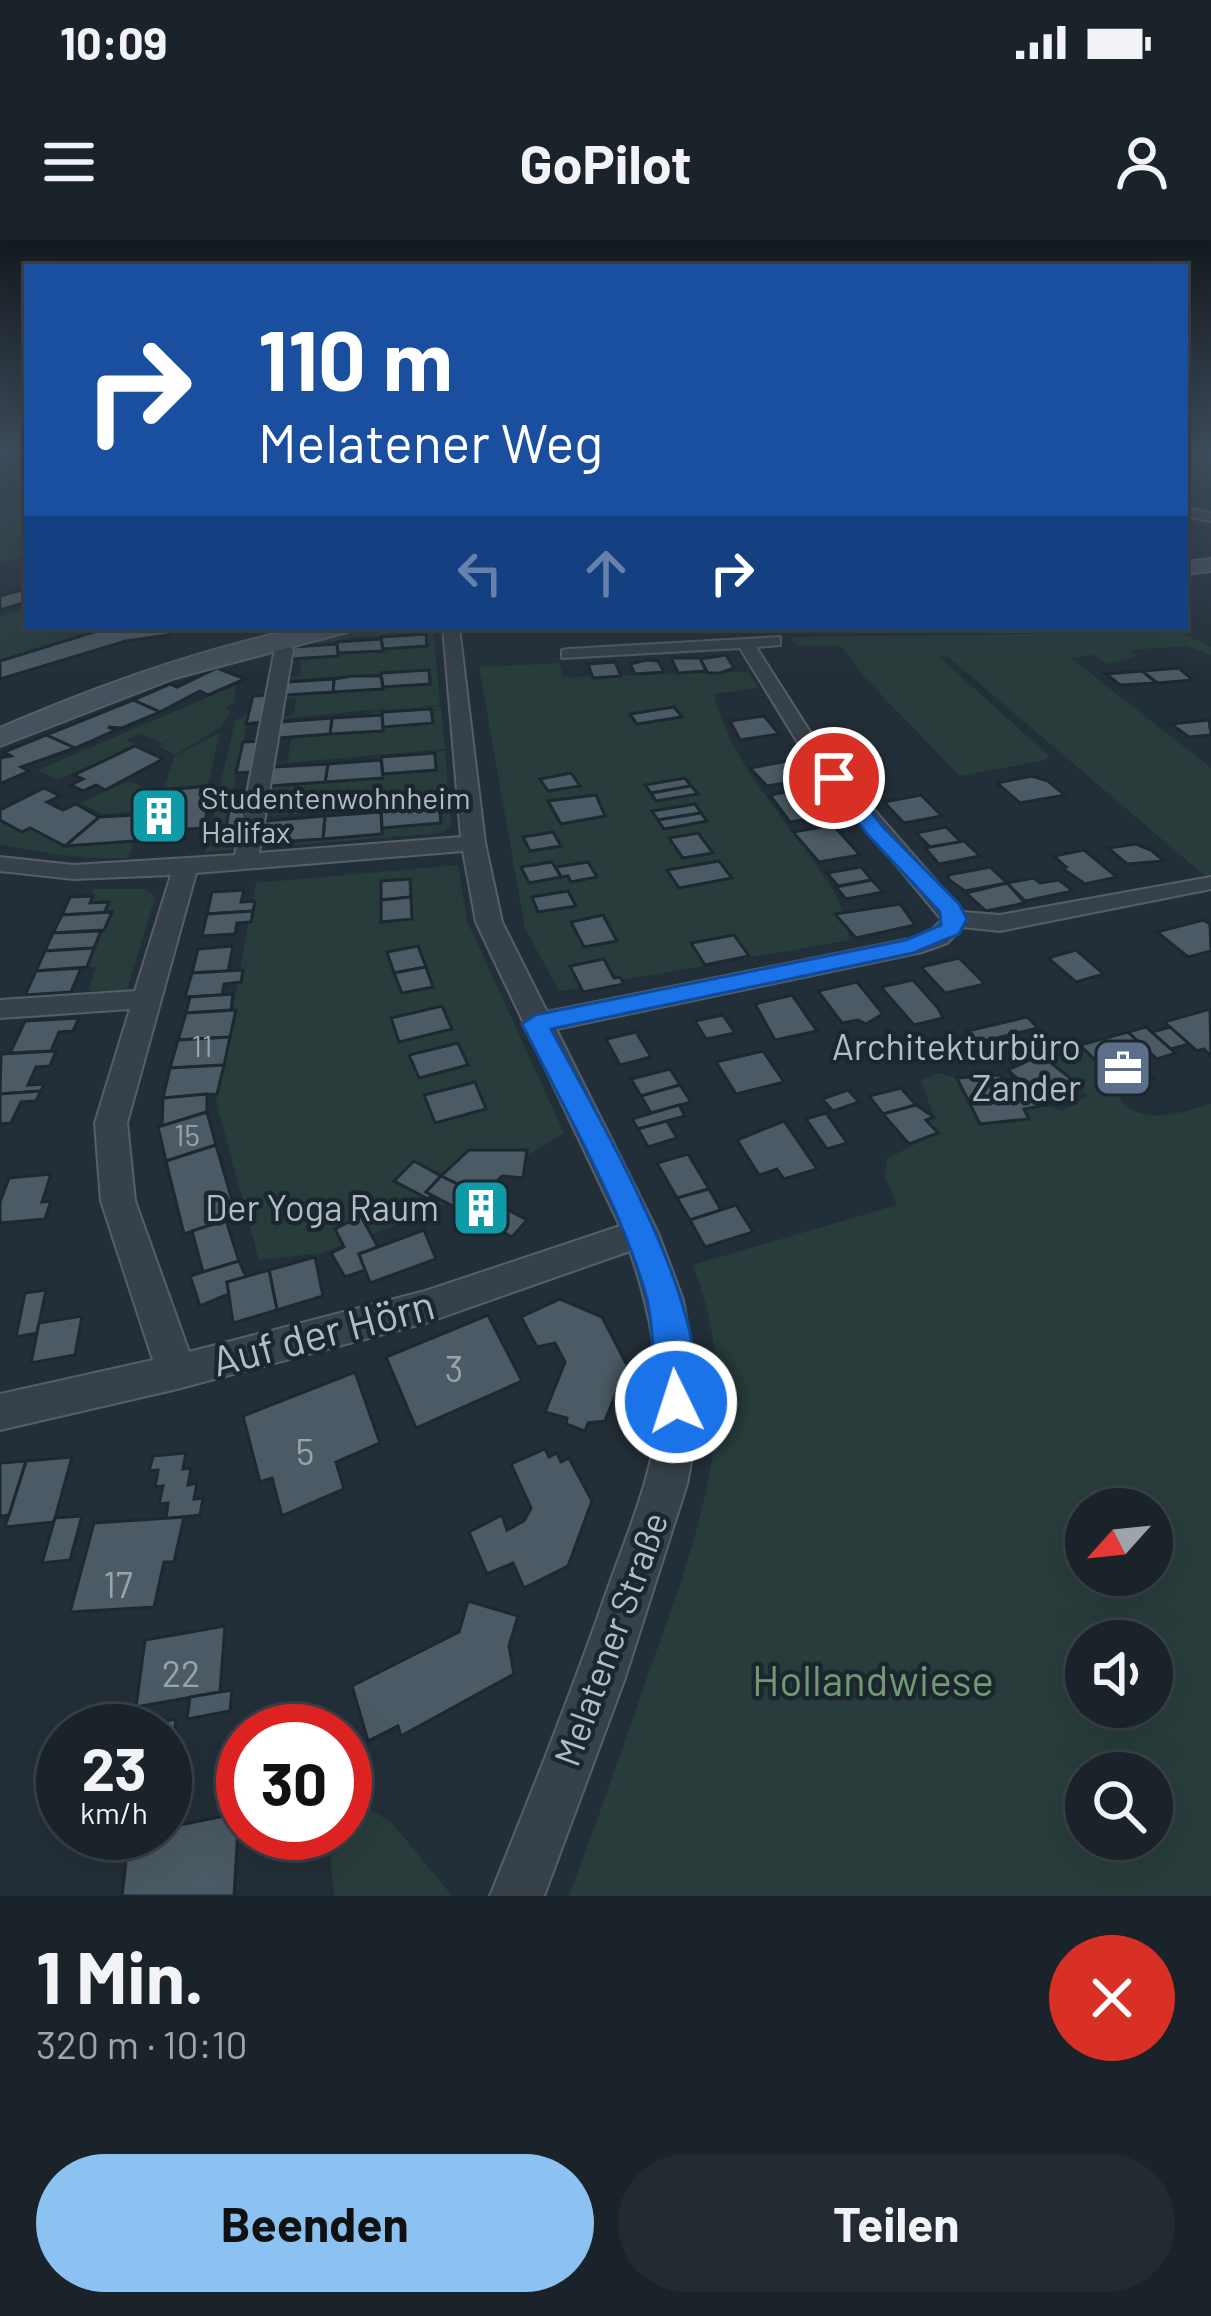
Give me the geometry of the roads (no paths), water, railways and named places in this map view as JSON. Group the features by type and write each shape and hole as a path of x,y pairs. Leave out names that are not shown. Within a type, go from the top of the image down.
{"main road":[{"path":"0,738 133,684 219,656 326,630"},
{"path":"0,728 178,660 291,638"}],"street":[{"name":"Melatener Straße","path":"451,630 473,843 489,922 641,1233 665,1300 676,1369 676,1436 666,1484 610,1653 517,1896"},
{"path":"246,862 291,638"},
{"path":"568,654 775,641"},
{"path":"746,643 813,752 955,919 1000,923 1206,883"},
{"path":"0,864 74,872 184,868 473,843"},
{"path":"177,1372 118,1201 111,1123 184,868"},
{"path":"535,1024 913,946 937,939 951,929 955,919"},
{"path":"0,1009 150,999"},
{"name":"Auf der Hörn","path":"0,1412 177,1372 485,1287 641,1233"}],"place":[{"name":"Studentenwohnheim Halifax","path":"159,816"},
{"name":"Architekturbüro Zander","path":"1123,1068"},
{"name":"Der Yoga Raum","path":"481,1208"}],"park label":[{"name":"Hollandwiese","path":"873,1681"}]}
